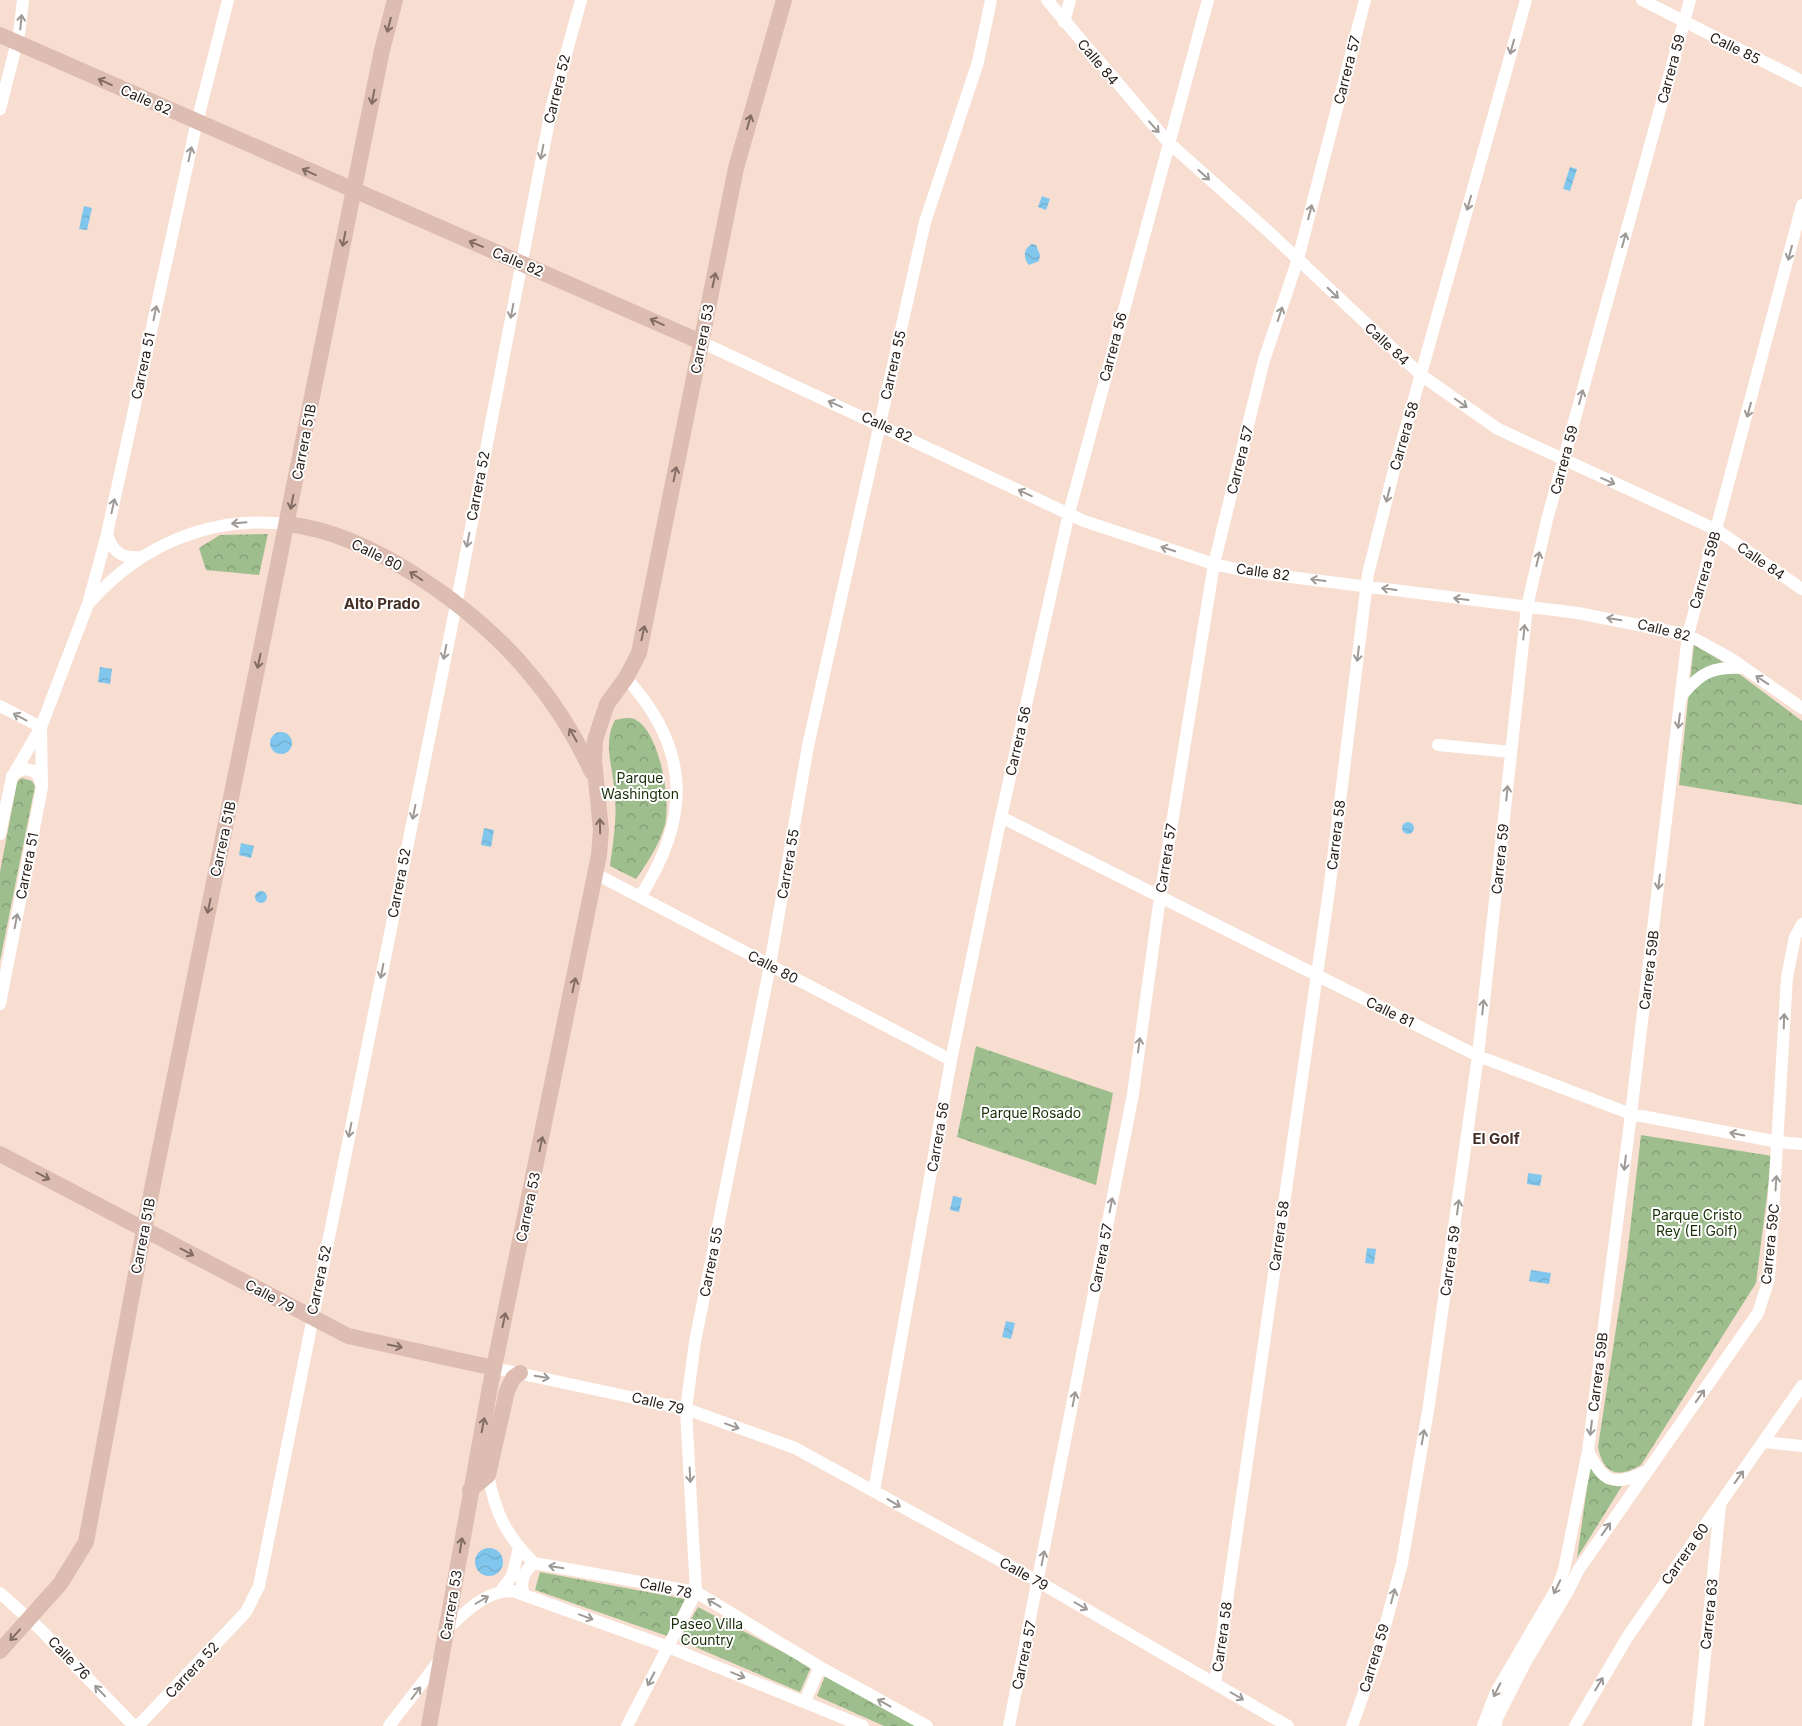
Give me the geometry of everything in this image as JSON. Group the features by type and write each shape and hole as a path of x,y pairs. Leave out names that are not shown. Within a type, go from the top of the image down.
{"main road":[{"name":"Carrera 51B","path":"0,1651 60,1584 86,1542 144,1230 354,192 395,0"},
{"name":"Carrera 53","path":"442,1658 478,1448 596,874 601,830 595,779 595,750 600,722 607,704 626,678 639,653 736,168 784,0"},
{"name":"Calle 82","path":"0,36 701,342"},
{"name":"Calle 80","path":"287,524 313,529 383,556 416,576 492,634 528,671 566,722 595,779"},
{"name":"Calle 79","path":"0,1154 348,1336 494,1368"},
{"path":"470,1490 488,1475 507,1391 513,1378 520,1373"},
{"path":"478,1448 488,1475"},
{"path":"430,1726 442,1658"}],"street":[{"path":"0,109 17,43 23,0"},
{"name":"Carrera 51","path":"0,834 12,777 41,728 88,604 107,534 197,122 228,0"},
{"name":"Carrera 52","path":"138,1726 246,1612 259,1586 456,605 552,104 581,0"},
{"name":"Carrera 55","path":"696,1592 686,1409 695,1342 770,965 808,746 925,222 978,62 992,0"},
{"name":"Calle 84","path":"1048,0 1064,22 1168,142 1298,259 1421,375 1498,428 1564,461 1717,530 1802,589"},
{"path":"1064,22 1070,0"},
{"name":"Carrera 56","path":"874,1491 951,1060 1001,817 1069,513 1208,0"},
{"name":"Carrera 57","path":"1009,1726 1039,1582 1132,1094 1160,897 1214,564 1264,360 1298,259 1365,0"},
{"name":"Carrera 58","path":"1215,1684 1316,975 1367,586 1394,470 1526,0"},
{"name":"Calle 85","path":"1642,0 1802,81"},
{"name":"Carrera 59","path":"1352,1726 1377,1656 1402,1563 1443,1312 1478,1056 1527,607 1564,461 1690,0"},
{"name":"Carrera 59B","path":"1496,1726 1520,1660 1558,1586 1564,1570 1588,1451 1631,1114 1688,635 1802,205"},
{"name":"Calle 82","path":"701,342 880,423 1101,527 1214,564 1250,572 1621,620 1688,635 1710,645 1802,708"},
{"name":"Calle 80","path":"88,604 104,586 140,557 172,540 206,529 240,523 287,524"},
{"path":"107,534 110,545 118,554 129,558 140,557"},
{"path":"1682,695 1704,674 1729,667 1744,668"},
{"path":"626,678 644,698 659,720 675,765 675,809 671,832 664,855 640,897"},
{"path":"0,706 41,728"},
{"name":"Carrera 51","path":"0,1004 6,942 42,787 41,728"},
{"path":"1438,745 1511,752"},
{"path":"12,777 24,769 31,770 37,774 42,787"},
{"name":"Calle 81","path":"1001,817 1478,1056 1631,1114 1778,1142 1802,1144"},
{"name":"Calle 80","path":"596,874 951,1060"},
{"name":"Carrera 59C","path":"1579,1569 1758,1313 1769,1279 1787,977 1795,937 1802,924"},
{"name":"Calle 79","path":"494,1368 686,1409 795,1448 1039,1582 1288,1726"},
{"name":"Carrera 60","path":"1574,1726 1628,1636 1802,1386"},
{"path":"1764,1442 1802,1446"},
{"path":"1588,1451 1598,1471 1612,1480 1626,1481 1646,1472"},
{"path":"488,1475 502,1523 519,1548 534,1563 524,1574 522,1581 524,1594"},
{"name":"Carrera 63","path":"1698,1726 1720,1503"},
{"path":"448,1628 472,1606 500,1592 512,1576 519,1548"},
{"name":"Calle 78","path":"534,1563 696,1592 820,1667 927,1726"},
{"name":"Carrera 59B","path":"1483,1726 1496,1692 1567,1594 1579,1569"},
{"path":"500,1592 524,1594 668,1647 863,1726"},
{"path":"627,1726 696,1592"},
{"name":"Calle 76","path":"0,1593 30,1619 134,1726"},
{"name":"Carrera 53","path":"388,1726 442,1658"},
{"path":"805,1702 820,1667"}],"green space":[{"path":"268,534 259,575 206,570 199,548 220,535"},
{"path":"1694,644 1726,664 1802,721 1802,805 1679,785"},
{"name":"Parque Washington","path":"625,718 636,720 644,727 651,738 662,768 665,784 666,814 663,832 653,853 636,879 610,866 615,805 609,738 615,720"},
{"path":"22,778 32,781 35,786 0,961 0,872 17,782"},
{"name":"Parque Rosado","path":"976,1046 1113,1093 1096,1185 957,1137"},
{"name":"Parque Cristo Rey (El Golf)","path":"1641,1135 1772,1156 1756,1283 1641,1465 1619,1473 1608,1468 1600,1456 1598,1447 1627,1256"},
{"path":"1590,1466 1605,1483 1622,1486 1577,1558"},
{"name":"Paseo Villa Country","path":"540,1572 685,1599 667,1636 535,1590"},
{"name":"Paseo Villa Country","path":"698,1607 811,1667 800,1692 679,1640"},
{"path":"825,1676 919,1726 884,1726 817,1696"}],"water":[{"path":"1570,167 1577,169 1570,191 1563,189"},
{"path":"1042,196 1050,199 1046,210 1038,207"},
{"path":"84,206 92,208 87,230 79,229"},
{"path":"1032,244 1036,245 1040,255 1039,261 1029,265 1025,254 1027,248"},
{"path":"100,667 112,669 110,684 98,682"},
{"path":"281,732 289,735 292,743 289,751 281,754 273,751 270,743 273,735"},
{"path":"1408,822 1414,828 1408,834 1402,828"},
{"path":"484,828 494,830 491,847 481,845"},
{"path":"241,843 254,846 251,858 239,855"},
{"path":"259,891 263,891 267,897 263,903 259,903 255,899 255,895"},
{"path":"1528,1173 1542,1175 1540,1186 1527,1184"},
{"path":"953,1196 962,1198 959,1212 950,1210"},
{"path":"1367,1248 1376,1249 1374,1264 1365,1263"},
{"path":"1531,1270 1551,1273 1549,1284 1529,1281"},
{"path":"1006,1321 1015,1323 1011,1339 1002,1337"},
{"path":"489,1548 499,1552 503,1562 499,1572 489,1576 479,1572 475,1562 479,1552"}],"district":[{"name":"Alto Prado","path":"382,604"},
{"name":"El Golf","path":"1496,1139"}]}
